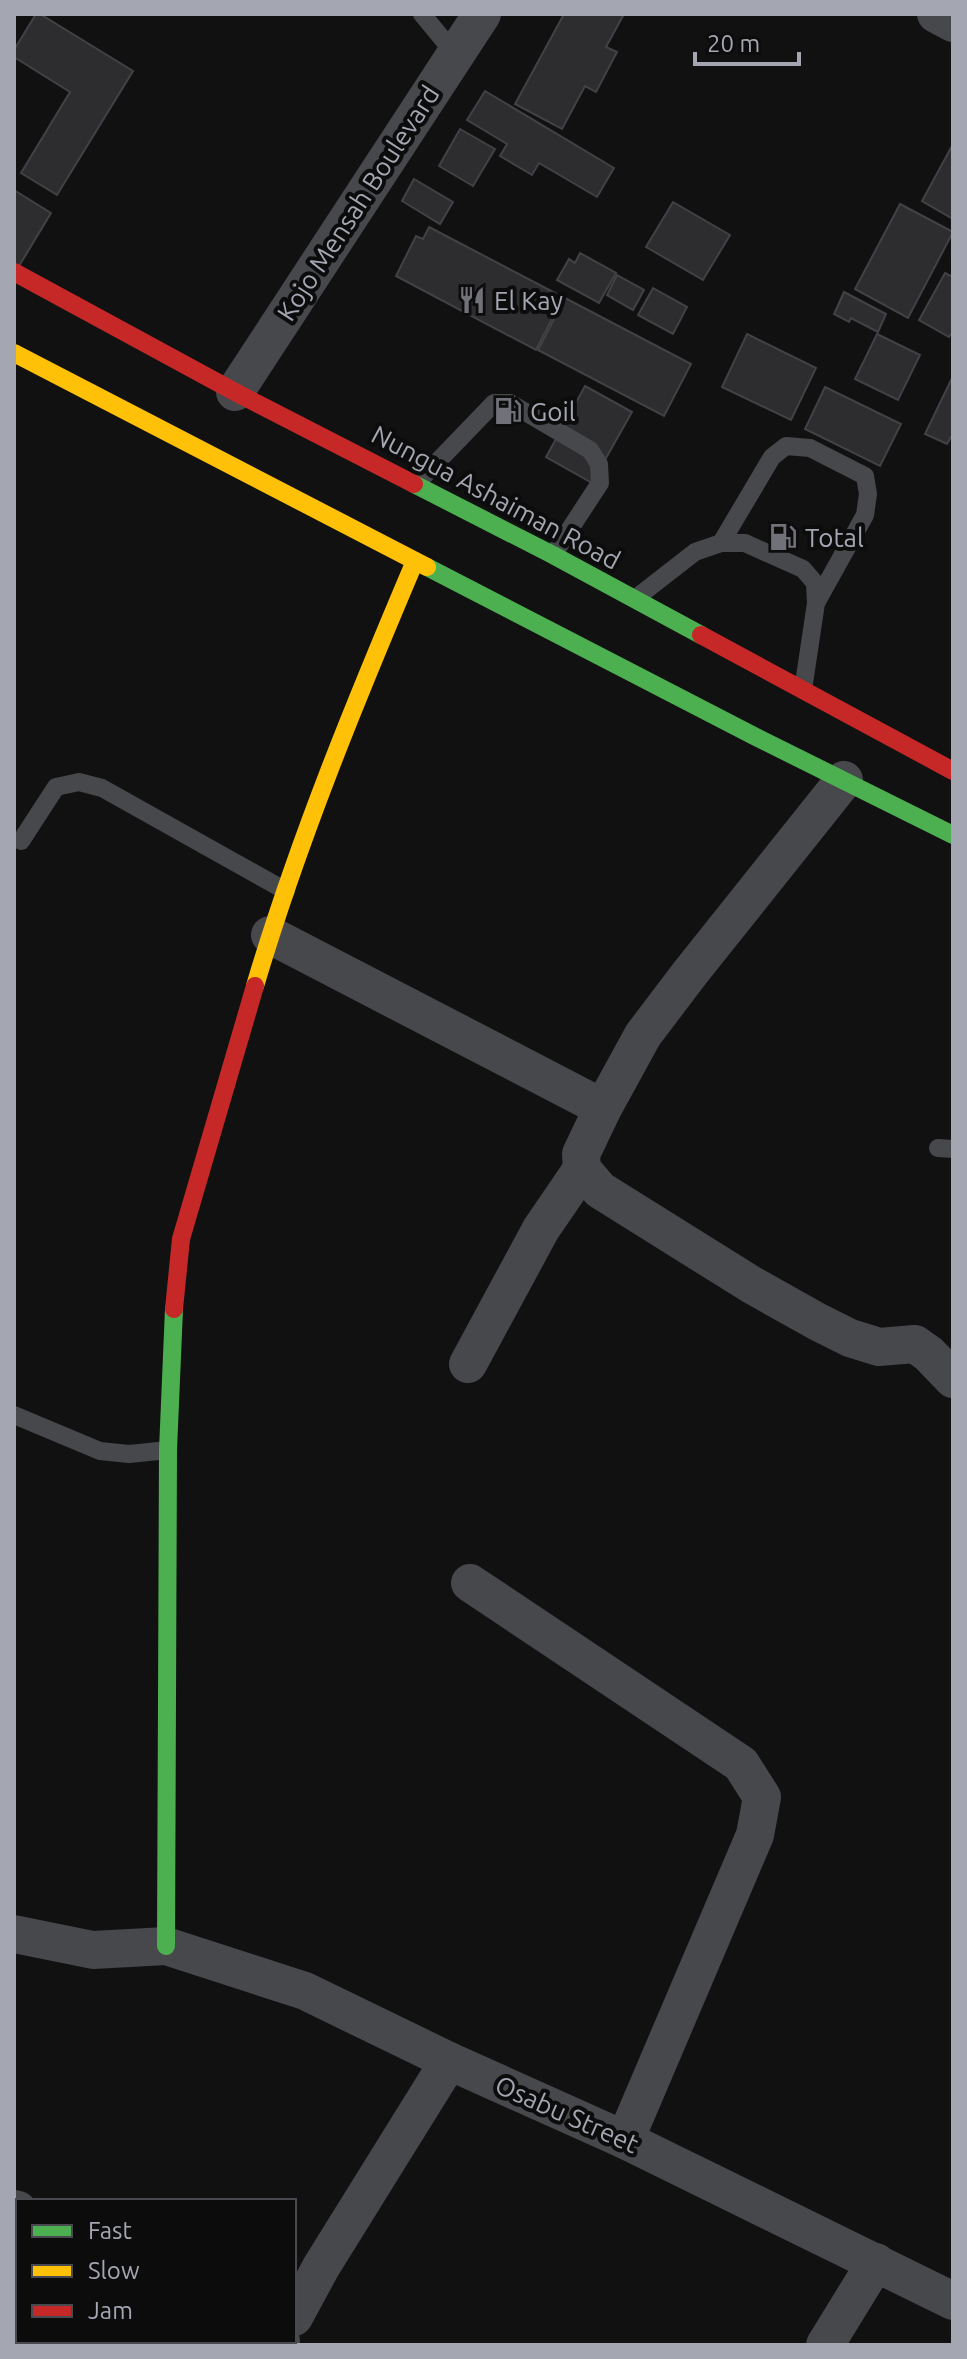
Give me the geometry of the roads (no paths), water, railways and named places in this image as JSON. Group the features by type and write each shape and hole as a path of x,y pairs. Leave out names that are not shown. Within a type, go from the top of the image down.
{"main road":[{"name":"Nungua Ashaiman Road","path":"14,272 235,392 553,555 953,771"},
{"path":"14,353 953,835"},
{"path":"166,1946 168,1450 175,1292 181,1239 270,935 349,717 415,561"}],"street":[{"name":"Kojo Mensah Boulevard","path":"235,392 482,14"},
{"path":"936,14 953,23"},
{"path":"844,780 643,1035 581,1154 582,1169 600,1190 784,1303 850,1338 879,1347 915,1344 953,1379"},
{"path":"270,935 603,1108"},
{"path":"468,1364 545,1221 582,1169"},
{"path":"470,1583 741,1764 762,1797 755,1835 625,2140"},
{"path":"14,1934 93,1950 166,1946"},
{"name":"Osabu Street","path":"166,1946 305,1991 449,2061 625,2140 953,2301"},
{"path":"296,2313 321,2267 449,2061"},
{"path":"825,2345 876,2262"}],"lane":[{"path":"422,14 455,54"},
{"path":"416,484 494,403 510,403 590,450 599,464 600,483 553,555"},
{"path":"721,543 772,457 786,446 810,448 865,476 868,494 865,515 816,603"},
{"path":"635,599 695,552 721,543 745,543 803,569 815,583 816,603 803,690"},
{"path":"21,841 56,787 79,782 102,788 286,891"},
{"path":"14,1415 100,1451 129,1454 168,1450"}],"place":[{"name":"El Kay","path":"472,300"},
{"name":"Goil","path":"508,411"},
{"name":"Total","path":"783,537"}]}
